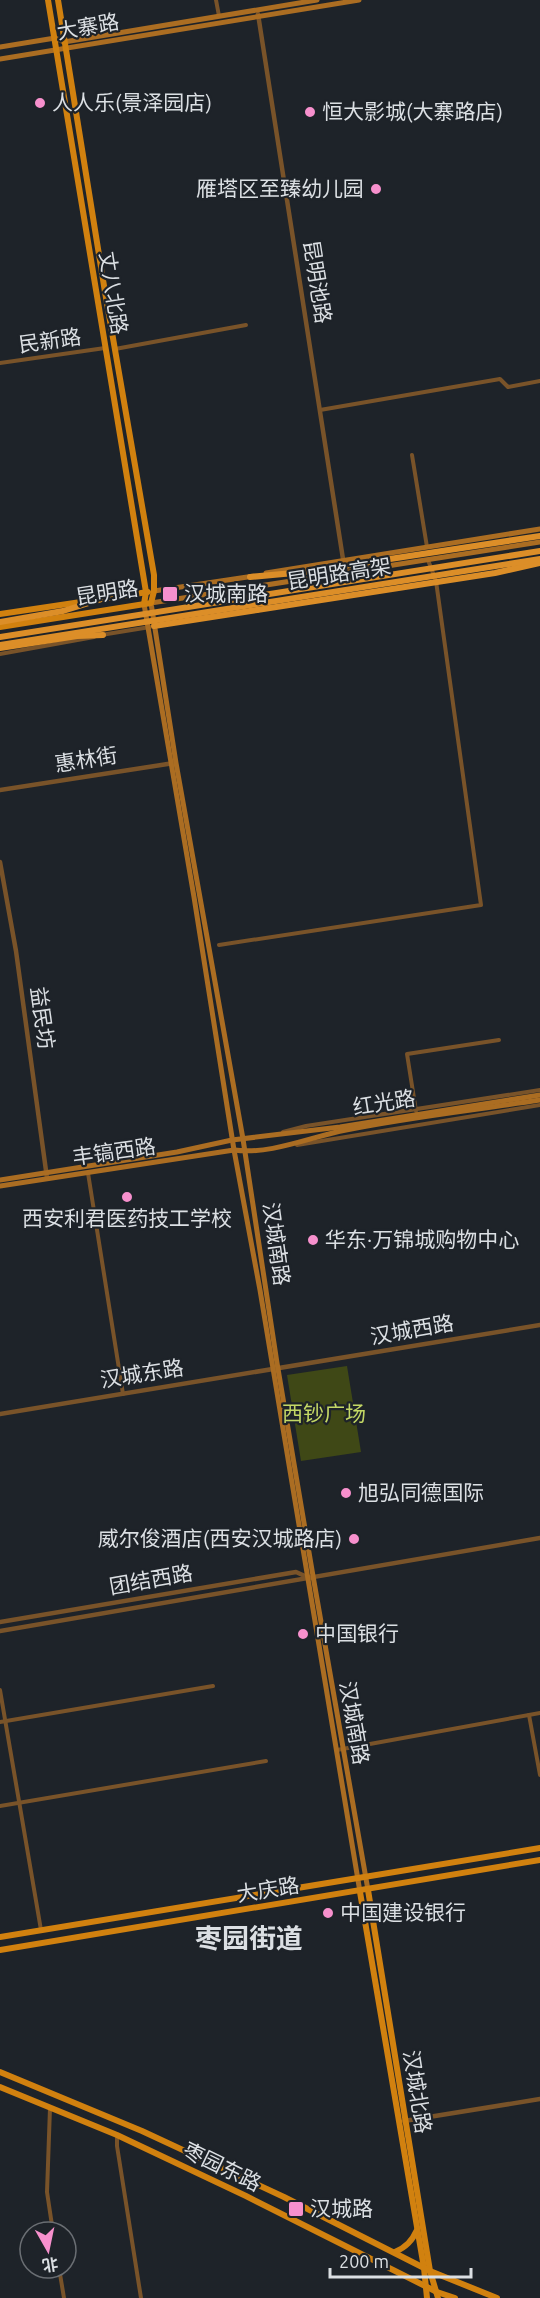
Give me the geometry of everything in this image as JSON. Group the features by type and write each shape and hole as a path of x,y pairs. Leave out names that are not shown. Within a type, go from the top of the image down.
{"highway":[{"path":"250,577 305,572 540,536"},
{"name":"昆明路高架","path":"0,637 540,551"},
{"name":"昆明路高架","path":"0,647 540,559"},
{"path":"151,626 495,573 540,563"},
{"path":"0,622 63,611 102,599"},
{"path":"0,647 77,636 103,635"}],"main road":[{"name":"丈八北路","path":"48,0 148,603"},
{"name":"丈八北路","path":"58,0 154,575 154,591 148,603"},
{"name":"大寨路","path":"0,59 57,50 65,45 219,16 258,13 317,0"},
{"name":"大寨路","path":"0,47 55,38 65,45 258,13 359,0"},
{"name":"昆明路","path":"0,614 250,577 540,529"},
{"name":"昆明路","path":"0,627 540,542"},
{"name":"汉城南路","path":"148,603 232,1140 276,1369"},
{"name":"汉城南路","path":"174,763 243,1139 276,1369 361,1877 360,1892"},
{"name":"红光路","path":"232,1140 307,1131 540,1093"},
{"name":"红光路","path":"234,1150 245,1152 282,1146 346,1130 540,1100"},
{"name":"丰镐西路","path":"0,1186 232,1140"},
{"name":"丰镐西路","path":"0,1180 87,1172 234,1150"},
{"name":"大庆路","path":"0,1937 540,1848"},
{"name":"大庆路","path":"0,1950 360,1892 540,1860"},
{"name":"汉城南路","path":"361,1877 368,1890"},
{"name":"汉城北路","path":"368,1890 417,2229 427,2269 437,2295"},
{"name":"汉城北路","path":"360,1892 427,2269 425,2285 427,2298"},
{"name":"枣园东路","path":"0,2072 142,2131 427,2269 497,2298"},
{"name":"枣园东路","path":"0,2087 117,2135 425,2285 437,2295 455,2298"},
{"path":"394,2252 405,2247 414,2238 417,2229"}],"street":[{"path":"216,0 219,16"},
{"name":"昆明池路","path":"258,13 343,560"},
{"path":"115,350 246,325"},
{"name":"民新路","path":"0,363 105,348"},
{"path":"320,410 500,379 508,387 540,381"},
{"path":"412,455 427,547"},
{"path":"219,945 481,905 436,581 428,559"},
{"name":"昆明路","path":"0,654 151,626"},
{"name":"惠林街","path":"0,790 174,763"},
{"name":"益民坊","path":"0,862 16,951 47,1176"},
{"path":"416,1112 407,1054 499,1040"},
{"path":"282,1146 540,1106"},
{"path":"87,1172 123,1394"},
{"name":"汉城西路","path":"290,1367 540,1325"},
{"name":"汉城东路","path":"0,1414 290,1367"},
{"name":"团结西路","path":"0,1631 540,1538"},
{"name":"团结西路","path":"0,1622 297,1572 310,1576"},
{"path":"3,1722 213,1686"},
{"path":"0,1690 3,1722 41,1930"},
{"path":"339,1749 540,1713"},
{"path":"529,1715 540,1775"},
{"path":"0,1806 266,1761"},
{"path":"402,2122 540,2099"},
{"path":"50,2108 47,2192 51,2220"},
{"path":"117,2135 141,2298"},
{"path":"61,2280 64,2298"}],"green space":[{"name":"西钞广场","path":"347,1366 361,1452 301,1461 287,1375"}],"place":[{"name":"人人乐(景泽园店)","path":"40,103"},
{"name":"恒大影城(大寨路店)","path":"310,112"},
{"name":"雁塔区至臻幼儿园","path":"376,189"},
{"name":"汉城南路","path":"170,594"},
{"name":"西安利君医药技工学校","path":"127,1197"},
{"name":"华东·万锦城购物中心","path":"313,1240"},
{"name":"旭弘同德国际","path":"346,1493"},
{"name":"威尔俊酒店(西安汉城路店)","path":"354,1539"},
{"name":"中国银行","path":"303,1634"},
{"name":"中国建设银行","path":"328,1913"},
{"name":"汉城路","path":"296,2209"}],"district":[{"name":"枣园街道","path":"249,1939"}]}
